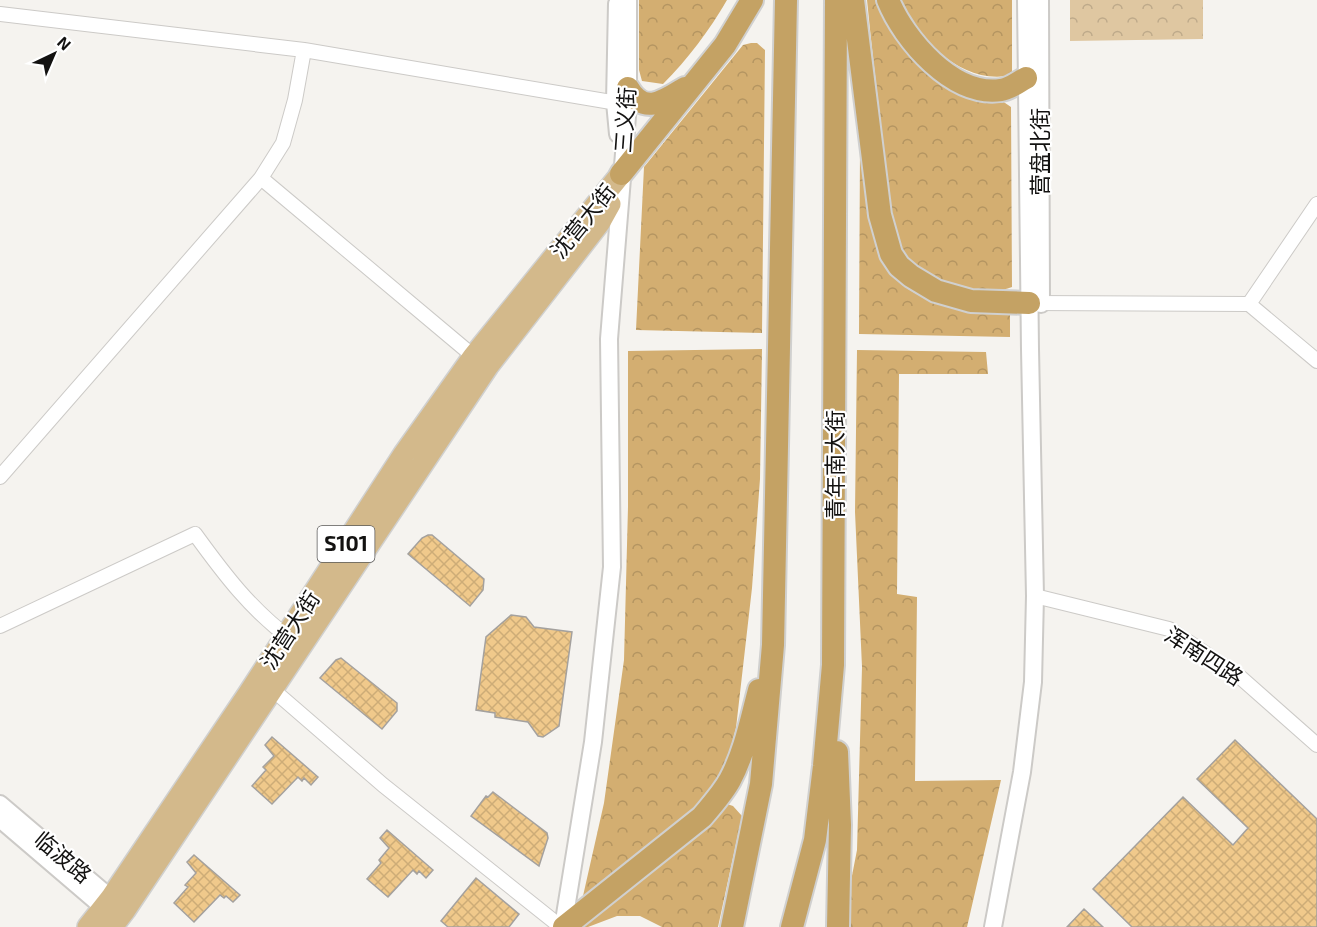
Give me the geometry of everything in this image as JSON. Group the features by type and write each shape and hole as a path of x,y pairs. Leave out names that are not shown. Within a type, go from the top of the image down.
{"highway":[{"path":"621,174 725,45 752,0"},
{"path":"732,927 761,784 772,645 786,0"},
{"name":"青年南大街","path":"792,927 815,840 833,665 836,0"},
{"path":"853,0 880,215 891,254 910,276 936,291 971,301 1035,304"},
{"path":"888,0 899,23 924,55 945,73 963,84 985,90 1002,90 1026,78"},
{"path":"624,98 651,104 660,102 697,81"},
{"path":"563,927 687,830 715,802 730,781 739,761 772,645"},
{"path":"833,665 840,825 838,927"}],"main road":[{"name":"沈营大街","path":"114,912 481,361 600,222 609,208 621,174"},
{"name":"沈营大街","path":"88,927 114,912 272,689 293,641"}],"street":[{"name":"三义街","path":"617,0 624,98"},
{"name":"三义街","path":"563,927 593,742 612,567 609,339 621,174 628,0"},
{"name":"营盘北街","path":"1026,0 1026,78 1035,304"},
{"name":"营盘北街","path":"1035,304 1040,0"},
{"path":"0,14 304,50 624,98"},
{"path":"0,477 261,178 283,143 295,100 304,50"},
{"path":"261,178 481,361"},
{"path":"1249,304 1317,204"},
{"path":"993,927 1027,738 1033,682 1035,304 1249,304 1317,362"},
{"path":"0,626 195,534 228,579 258,614 293,641"},
{"name":"浑南四路","path":"1035,596 1168,629 1240,677 1317,745"},
{"path":"272,689 383,785 563,927"},
{"name":"临波路","path":"0,804 114,912"},
{"path":"0,819 114,912"}],"green space":[{"path":"639,0 727,0 698,44 663,84 642,81 639,70"},
{"path":"867,0 883,0 896,29 1011,107 1012,287 982,291 947,283 915,266 904,255 897,242 890,212"},
{"path":"900,0 1012,0 1012,75 994,77 976,74 945,57 919,31"},
{"path":"1070,0 1203,0 1203,39 1070,41"},
{"path":"757,43 765,50 762,333 636,330 644,167 743,45"},
{"path":"860,147 872,228 879,253 890,272 905,286 922,296 942,303 1010,314 1010,337 859,334"},
{"path":"762,349 760,479 752,588 736,728 728,758 717,785 698,807 586,898 583,896 604,803 624,660 628,507 628,351"},
{"path":"857,350 986,352 988,374 899,374 897,594 917,597 915,781 1001,780 967,927 848,927 850,886 857,850 862,667 855,512"},
{"path":"727,804 733,806 742,816 718,927 662,927 640,916 617,916 588,927 581,927"}],"building":[{"path":"432,535 484,579 483,590 470,606 408,554 422,538"},
{"path":"511,615 526,617 534,627 572,632 559,726 543,737 538,736 528,722 495,717 495,713 476,710 486,637"},
{"path":"341,658 397,703 397,711 382,729 320,678 336,660"},
{"path":"272,737 318,777 311,785 304,778 302,781 298,777 272,804 252,786 266,770 263,767 274,756 265,745"},
{"path":"1235,740 1317,819 1317,927 1132,927 1093,889 1183,797 1233,845 1248,828 1197,779"},
{"path":"493,792 547,833 548,838 539,866 471,816 486,796 488,797"},
{"path":"387,830 433,870 426,878 419,871 417,874 413,870 388,897 367,879 381,863 379,860 389,848 380,838"},
{"path":"194,855 240,895 233,902 226,896 224,898 220,895 194,922 174,903 188,887 185,885 196,873 187,862"},
{"path":"476,878 519,914 509,927 448,927 441,921"},
{"path":"1084,909 1103,927 1067,927"}]}
